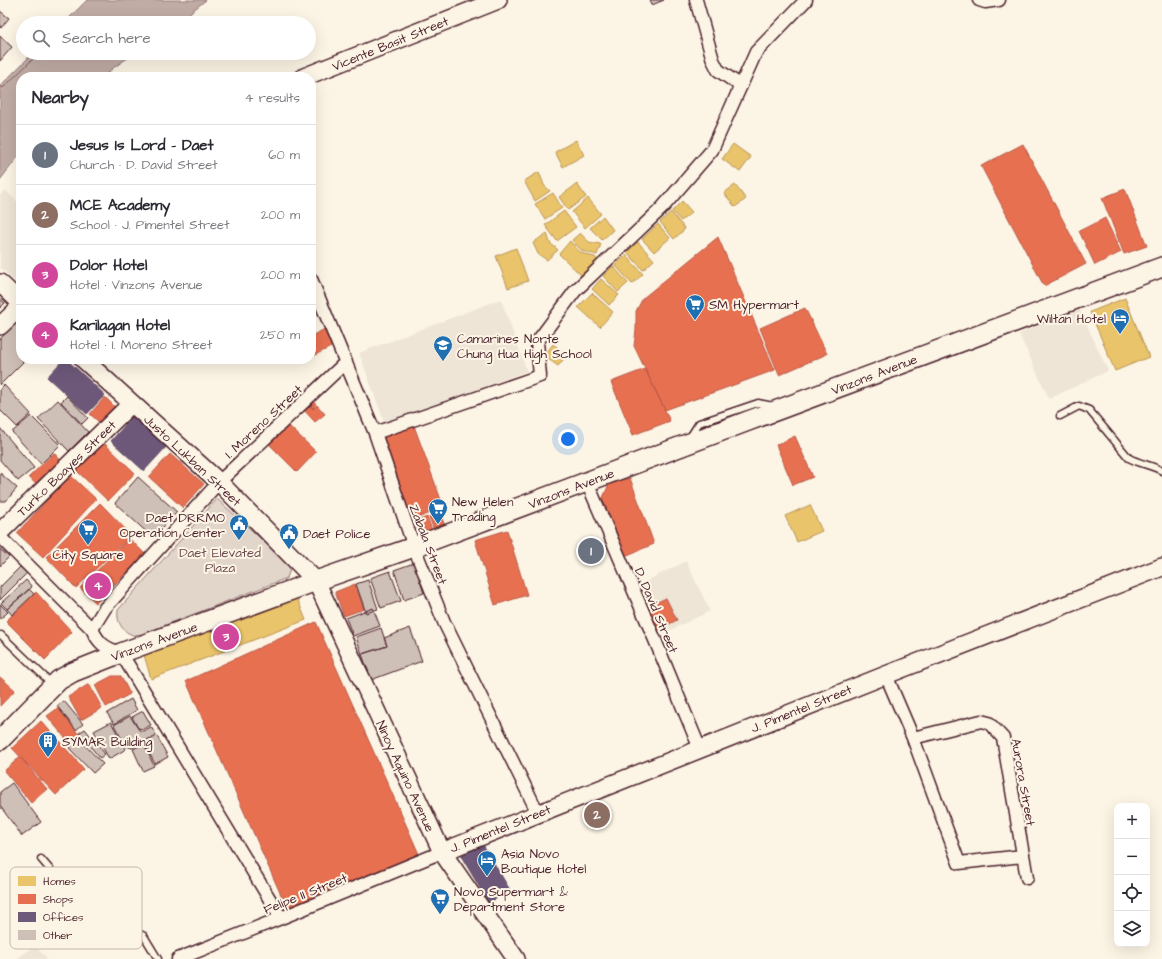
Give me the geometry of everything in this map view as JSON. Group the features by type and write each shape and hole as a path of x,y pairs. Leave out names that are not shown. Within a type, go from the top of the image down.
{"main road":[{"name":"Vinzons Avenue","path":"0,740 54,685 73,672 316,581 414,548 782,408 1162,267"}],"street":[{"path":"696,0 713,60 718,70 741,86"},
{"path":"375,433 540,376 538,342 575,291 662,208 712,150 756,52 806,0"},
{"path":"979,0 985,2 999,0"},
{"name":"Vicente Basit Street","path":"316,72 492,1"},
{"path":"0,283 16,297"},
{"name":"Zabala Street","path":"316,291 375,433 414,548 444,622 538,813"},
{"path":"0,326 16,311"},
{"name":"I. Moreno Street","path":"92,628 105,608 219,482 346,362"},
{"name":"Justo Lukban Street","path":"88,364 219,482 316,581"},
{"name":"Turko Boayes Street","path":"0,532 131,404"},
{"name":"D. David Street","path":"587,482 700,749"},
{"path":"0,537 92,628 96,638 102,645 110,650 121,653 281,918"},
{"name":"J. Pimentel Street","path":"442,852 1162,567"},
{"name":"Ninoy Aquino Avenue","path":"316,581 442,852 516,959"},
{"path":"886,675 913,738 959,863 1023,856"},
{"name":"Aurora Street","path":"913,738 981,721 989,723 996,728 1003,738 1027,878"},
{"name":"Felipe II Street","path":"178,959 442,852"}],"lane":[{"path":"1060,416 1079,406 1089,410 1129,458 1136,463 1155,467 1162,472"},
{"path":"1,636 54,685"},
{"path":"42,859 49,867"},
{"path":"142,935 158,959"}],"shaded area":[{"path":"5,190 16,200 16,282 0,267 0,195"},
{"name":"Camarines Norte Chung Hua High School","path":"501,299 527,371 385,424 359,353"},
{"path":"1079,308 1108,371 1049,399 1019,334"},
{"path":"686,561 710,611 658,636 634,587"},
{"path":"31,949 38,949 48,959 16,959"}],"green space":[{"name":"Daet Elevated Plaza","path":"217,499 289,564 290,569 287,578 137,636 128,633 122,627 118,619 118,610"}],"water":[{"path":"87,0 206,0 186,16 71,16"},
{"path":"26,60 125,60 109,72 16,72 16,159 0,180 0,86"}],"building: Homes":[{"path":"576,140 584,155 563,167 555,152"},
{"path":"733,144 751,157 740,172 722,159"},
{"path":"539,172 544,185 550,191 535,201 524,181"},
{"path":"577,184 586,197 568,210 559,197"},
{"path":"735,185 746,199 735,207 724,193"},
{"path":"553,193 562,208 545,219 535,204"},
{"path":"588,198 601,214 585,228 572,212"},
{"path":"682,201 692,212 681,221 672,211"},
{"path":"564,211 576,227 557,241 545,225"},
{"path":"671,212 685,229 674,239 660,222"},
{"path":"603,216 613,230 602,240 590,228"},
{"path":"658,224 670,238 654,252 642,239"},
{"path":"547,233 550,243 558,250 547,260 538,254 533,243"},
{"path":"580,233 589,242 601,244 597,255 582,251 572,240"},
{"path":"570,241 580,252 595,257 599,262 584,278 559,254"},
{"path":"638,242 654,260 643,270 627,252"},
{"path":"516,248 528,281 508,288 496,256"},
{"path":"626,255 643,274 632,284 615,265"},
{"path":"613,266 628,283 618,292 603,276"},
{"path":"601,279 619,295 609,305 592,289"},
{"path":"592,293 613,312 600,327 578,307"},
{"name":"Wiltan Hotel","path":"1125,298 1149,357 1115,371 1090,312"},
{"path":"553,344 567,355 558,366 544,356"},
{"path":"810,505 822,531 797,542 785,516"},
{"path":"297,598 306,620 151,679 144,655"}],"building: Shops":[{"path":"1023,144 1086,264 1044,286 981,166"},
{"path":"1125,189 1147,246 1124,254 1102,198"},
{"path":"1105,218 1121,252 1095,265 1079,231"},
{"name":"SM Hypermart","path":"718,237 775,370 665,410 634,346 636,311 643,298"},
{"path":"805,308 827,354 779,375 760,328"},
{"path":"327,328 335,345 316,354 316,334"},
{"path":"645,369 670,421 633,435 611,382"},
{"path":"105,397 116,408 101,424 90,414"},
{"path":"311,398 316,404 313,408 307,402"},
{"path":"306,403 313,409 317,405 325,414 315,422 301,407"},
{"path":"286,423 316,452 297,472 267,442"},
{"path":"413,423 444,508 412,520 381,435"},
{"path":"795,436 813,477 793,485 776,445"},
{"path":"103,442 135,473 108,501 76,470"},
{"path":"54,453 66,466 41,490 29,477"},
{"path":"170,454 204,484 183,508 149,477"},
{"path":"70,475 96,499 43,557 17,533"},
{"path":"630,478 654,544 620,558 602,500 609,484"},
{"name":"City Square","path":"100,503 131,535 76,588 46,557"},
{"name":"New Helen Trading","path":"440,513 448,534 437,538 429,517"},
{"path":"427,517 435,538 423,543 415,522"},
{"path":"507,530 527,595 495,605 475,540"},
{"path":"129,538 145,554 96,603 80,588"},
{"path":"355,584 364,609 344,616 335,592"},
{"path":"36,592 72,632 45,660 6,621"},
{"path":"666,598 677,620 658,630 647,607"},
{"path":"316,622 419,854 289,913 186,681"},
{"path":"112,676 121,676 130,694 106,707 95,685"},
{"path":"0,677 15,690 0,706"},
{"path":"89,684 102,708 81,720 68,697"},
{"path":"58,708 80,736 70,744 47,716"},
{"name":"SYMAR Building","path":"41,721 84,769 56,795 12,748"},
{"path":"20,757 47,789 31,803 4,771"}],"building: Offices":[{"path":"59,364 71,364 105,395 87,414 47,377"},
{"path":"133,416 167,446 144,471 111,441"},
{"path":"482,843 510,890 489,903 461,856"}],"building: Other":[{"path":"650,0 664,0 652,5"},
{"path":"0,11 9,18 1,28 0,27"},
{"path":"0,36 12,47 0,61"},
{"path":"0,299 5,303 0,308"},
{"path":"16,323 16,364 21,364 0,385 0,339"},
{"path":"4,385 31,414 17,427 0,410 0,389"},
{"path":"67,396 88,418 82,424 61,402"},
{"path":"58,400 88,432 69,451 38,419"},
{"path":"31,416 60,445 41,464 12,432"},
{"path":"0,428 34,468 18,481 0,460"},
{"path":"0,473 17,488 6,501 0,501"},
{"path":"138,477 177,512 153,538 115,503"},
{"path":"0,549 9,557 0,566"},
{"path":"414,563 424,593 404,600 394,570"},
{"path":"20,567 27,573 0,600 0,587"},
{"path":"390,571 401,601 381,608 370,578"},
{"path":"26,580 32,587 7,609 1,603"},
{"path":"368,580 378,609 366,613 356,584"},
{"path":"29,589 34,594 12,615 7,609"},
{"path":"0,604 8,612 0,619"},
{"path":"373,608 380,626 353,636 346,618"},
{"path":"381,628 387,646 362,654 356,637"},
{"path":"410,628 422,661 371,680 362,654 387,646 384,638"},
{"path":"131,699 137,710 114,724 107,713"},
{"path":"64,701 83,724 76,730 57,706"},
{"path":"143,711 151,725 143,729 138,728 132,717"},
{"path":"130,716 139,730 143,731 151,727 156,735 132,748 126,746 114,725"},
{"path":"111,722 126,749 109,759 94,731"},
{"path":"85,729 105,754 100,758 79,733"},
{"path":"157,736 168,757 155,764 144,743"},
{"path":"79,739 103,764 93,773 69,748"},
{"path":"144,744 154,766 143,771 133,749"},
{"path":"12,783 41,822 22,836 0,806 0,792"}],"place":[{"name":"SM Hypermart","path":"695,321"},
{"name":"Wiltan Hotel","path":"1120,335"},
{"name":"Camarines Norte Chung Hua High School","path":"443,362"},
{"name":"New Helen Trading","path":"438,525"},
{"name":"Daet DRRMO Operation Center","path":"239,541"},
{"name":"City Square","path":"88,546"},
{"name":"Daet Police","path":"289,550"},
{"name":"Jesus Is Lord - Daet","path":"591,551"},
{"name":"Karilagan Hotel","path":"98,586"},
{"name":"Dolor Hotel","path":"226,637"},
{"name":"SYMAR Building","path":"48,758"},
{"name":"MCE Academy","path":"597,815"},
{"name":"Asia Novo Boutique Hotel","path":"487,877"},
{"name":"Novo Supermart & Department Store","path":"440,915"}]}
